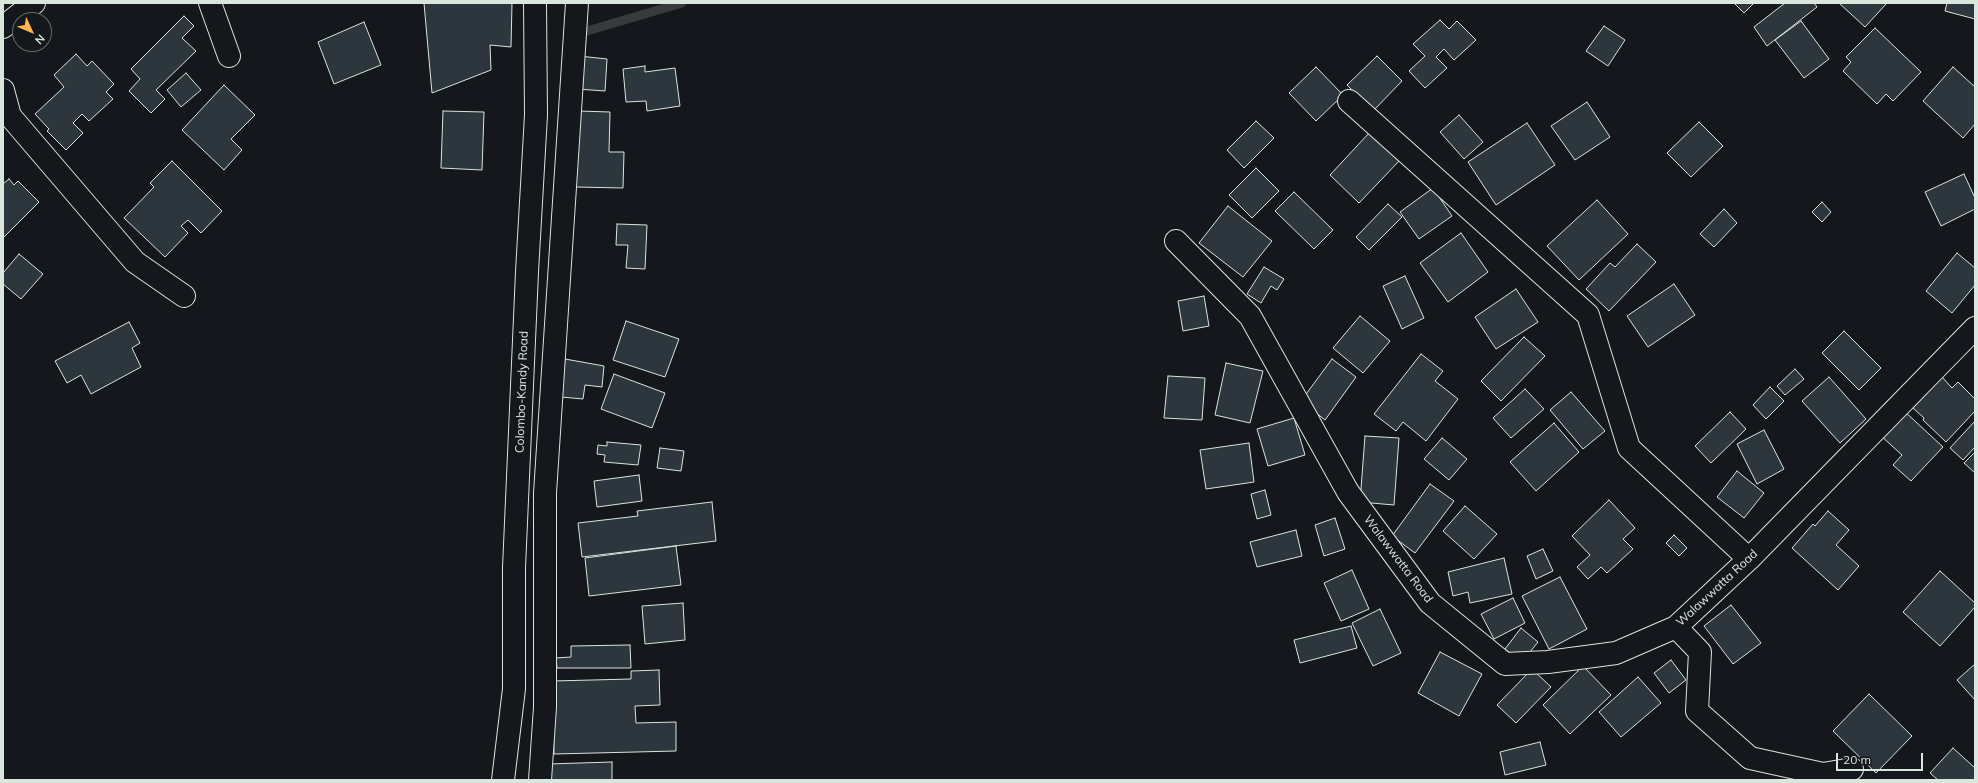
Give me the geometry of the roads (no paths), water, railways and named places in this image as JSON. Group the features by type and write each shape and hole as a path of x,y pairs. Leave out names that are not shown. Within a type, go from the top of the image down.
{"main road":[{"path":"3,27 34,3"},
{"path":"210,3 229,56"},
{"name":"Colombo-Kandy Road","path":"503,780 514,688 514,568 527,272 536,115 535,3"},
{"path":"540,780 545,707 545,493 577,3"},
{"path":"3,90 7,120 135,262 184,296"},
{"path":"1349,102 1588,315 1629,448 1749,559"},
{"name":"Walawwatta Road","path":"1176,241 1250,316 1348,492 1430,603 1505,664 1548,662 1616,653 1676,627 1749,559 1975,328"},
{"path":"1676,627 1700,652 1697,711 1750,758 1823,774 1852,769"}],"waterway":[{"path":"587,31 682,3"}]}
